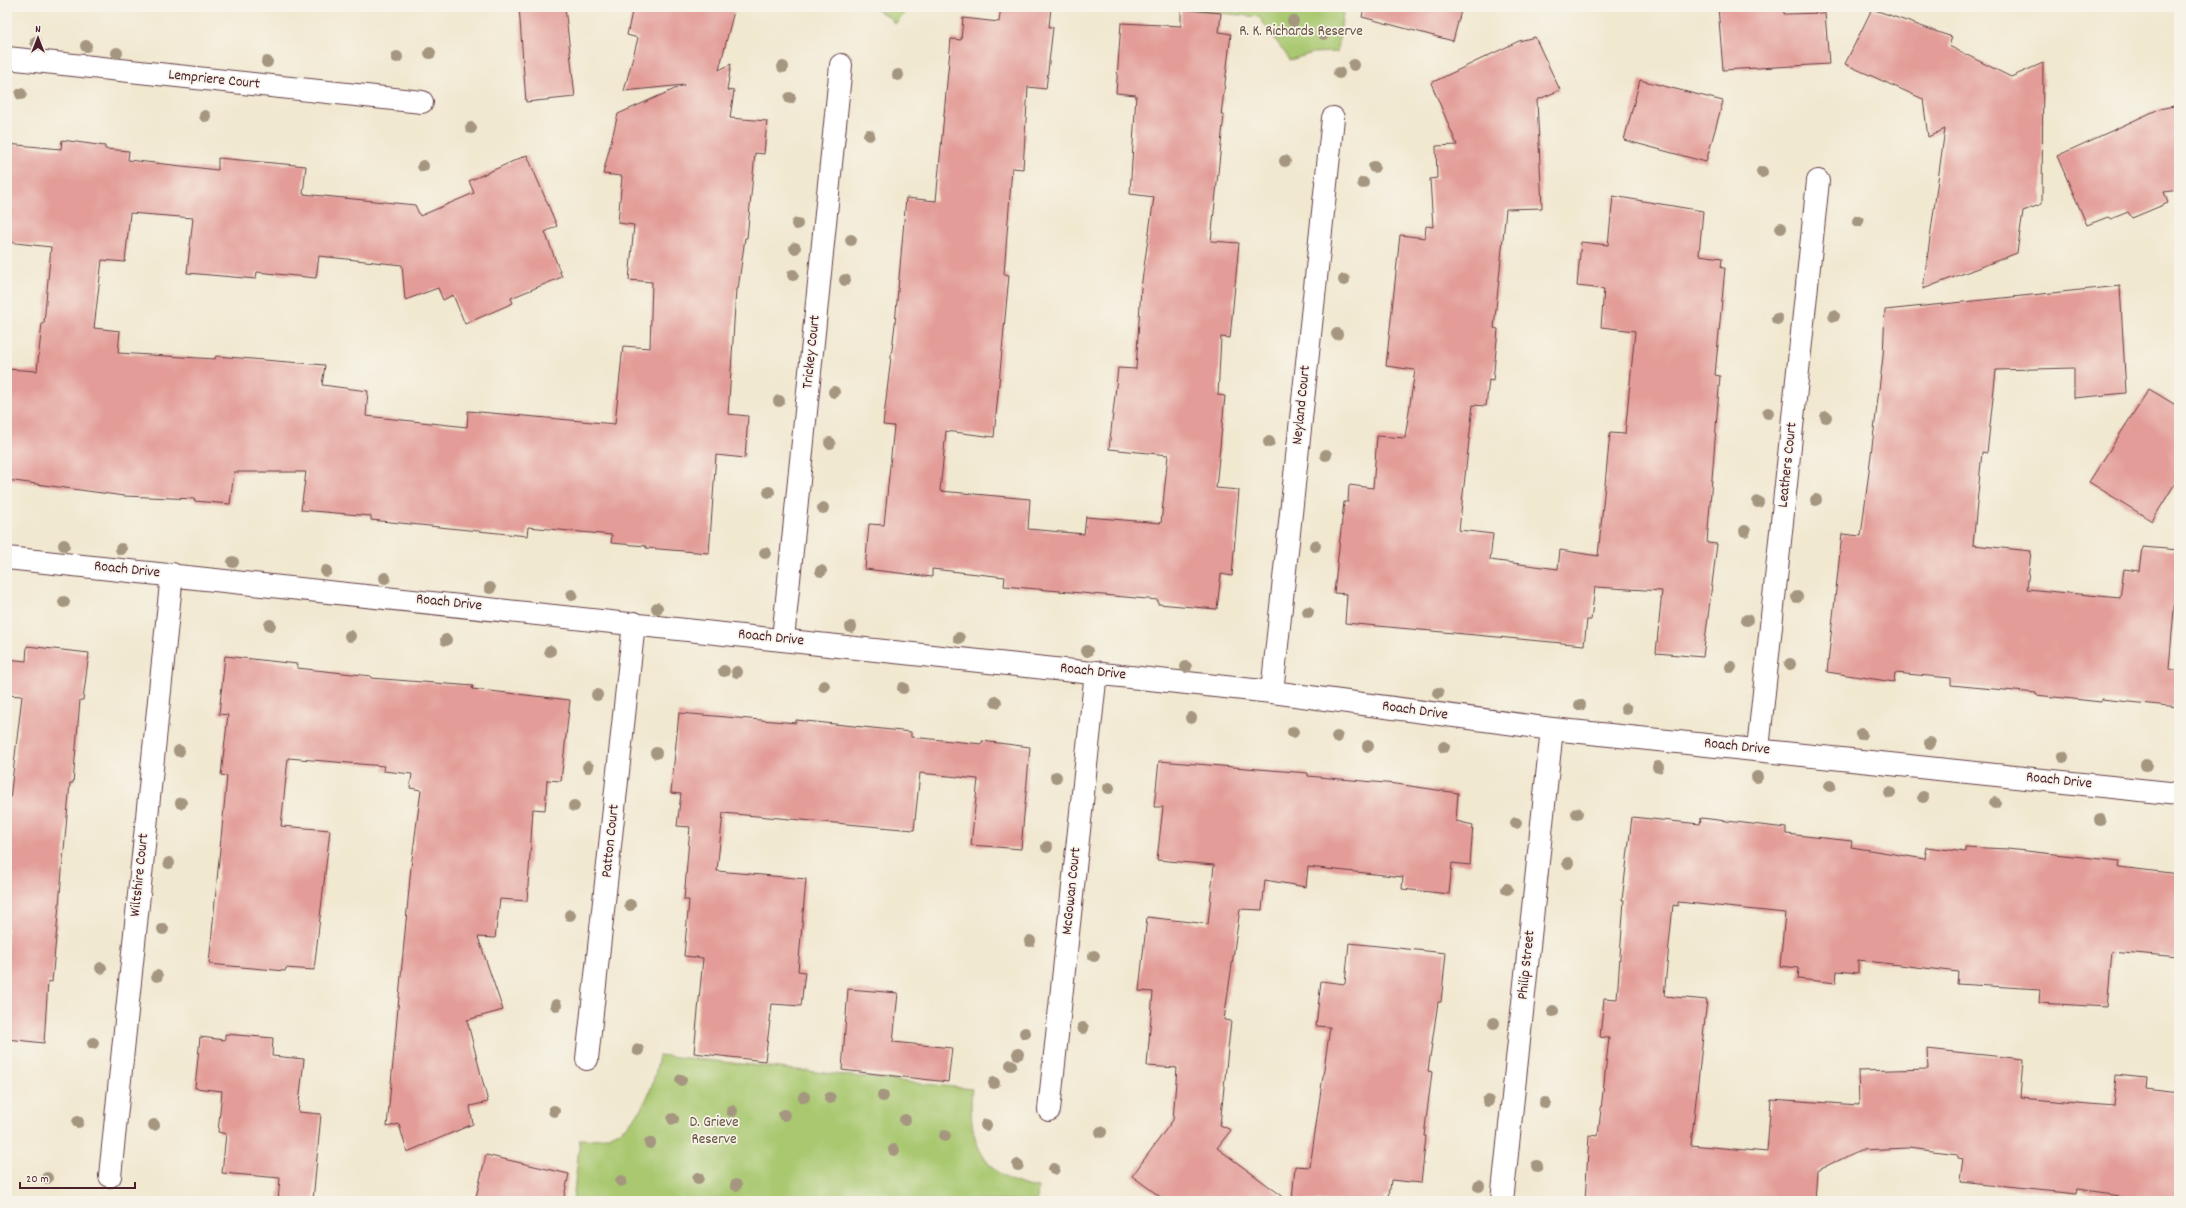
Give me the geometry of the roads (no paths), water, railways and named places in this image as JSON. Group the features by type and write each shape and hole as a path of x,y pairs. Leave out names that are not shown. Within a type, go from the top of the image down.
{"street":[{"name":"Lempriere Court","path":"7,58 422,102"},
{"name":"Trickey Court","path":"783,639 841,65"},
{"name":"Neyland Court","path":"1272,692 1333,118"},
{"name":"Leathers Court","path":"1758,749 1818,181"},
{"name":"Roach Drive","path":"7,558 172,574 1096,672 1272,692 1552,729 1758,749 2179,794"},
{"name":"Wiltshire Court","path":"110,1176 172,574"},
{"name":"Patton Court","path":"587,1059 634,623"},
{"name":"McGowan Court","path":"1049,1110 1096,672"},
{"name":"Philip Street","path":"1502,1201 1552,729"}],"park label":[{"name":"R. K. Richards Reserve","path":"1301,32"},
{"name":"D. Grieve Reserve","path":"714,1132"}]}
